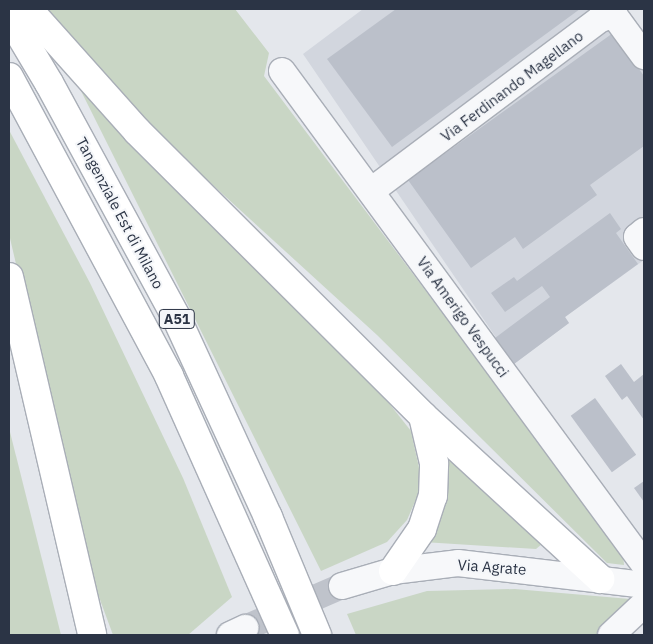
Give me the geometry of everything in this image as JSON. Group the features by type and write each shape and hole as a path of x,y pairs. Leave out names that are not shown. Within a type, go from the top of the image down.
{"highway":[{"path":"28,9 130,124 423,416 600,579"},
{"name":"Tangenziale Est di Milano","path":"9,16 49,83 177,319 268,517 318,635"},
{"name":"Tangenziale Est di Milano","path":"9,77 169,376 285,635"},
{"path":"9,277 92,635"},
{"path":"393,571 422,529 433,496 434,463 423,416"}],"street":[{"name":"Via Ferdinando Magellano","path":"371,191 600,19 614,15 644,56"},
{"name":"Via Amerigo Vespucci","path":"282,71 644,564"},
{"path":"644,231 638,237 644,247"},
{"name":"Via Agrate","path":"342,586 393,571 427,565 479,563 644,585"},
{"path":"611,635 642,610"}],"shaded area":[{"path":"363,9 627,9 644,32 644,260 565,317 569,323 514,364 303,54"}],"green space":[{"path":"42,9 235,9 269,53 264,76 623,553 624,565 607,563 377,335 181,156 65,39"},
{"path":"71,71 373,383 411,431 420,472 418,495 407,520 387,542 321,571"},
{"path":"9,130 90,283 183,478 232,597 188,635 113,635 85,559 9,234"},
{"path":"9,428 61,635 9,635"},
{"path":"445,448 542,544 536,549 423,542"},
{"path":"515,589 630,599 596,635 356,635 347,614 427,591"}],"building":[{"path":"396,9 580,9 392,147 327,59"},
{"path":"613,33 644,76 644,146 590,185 597,195 523,249 515,237 471,268 408,180"},
{"path":"610,213 621,229 616,233 638,264 565,317 569,323 514,364 495,338 550,297 542,286 505,312 491,293 514,277 517,281"},
{"path":"621,364 634,382 644,374 644,420 627,396 622,400 605,376"},
{"path":"595,398 636,455 612,472 571,416"},
{"path":"644,481 644,502 634,488"}],"tunnel":[{"path":"245,628 342,586"}]}
